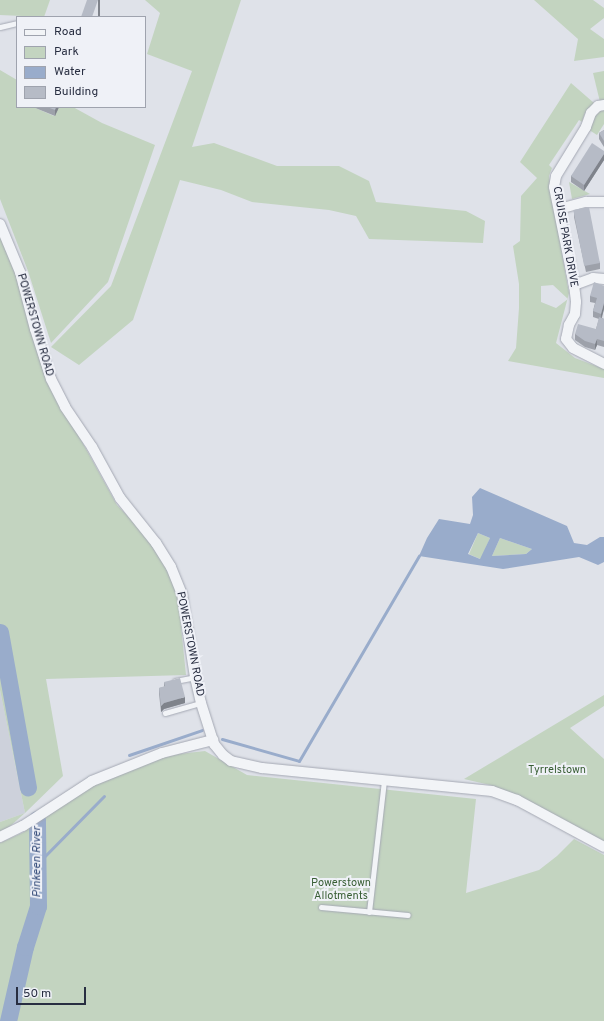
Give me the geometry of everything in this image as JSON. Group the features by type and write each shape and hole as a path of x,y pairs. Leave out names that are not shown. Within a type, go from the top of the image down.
{"street":[{"name":"CRUISE PARK DRIVE","path":"604,105 598,106 591,113 586,126 556,176 554,187 574,285 575,314 569,325 566,338 573,348 604,364"},
{"path":"559,209 586,202 604,202"},
{"name":"POWERSTOWN ROAD","path":"0,224 20,272 35,330 51,379 65,407 92,448 120,498 156,543 171,567 182,594 195,677 201,703 213,740 223,754 231,761 262,768 492,791 517,800 604,847"},
{"path":"574,285 593,278 604,279"},
{"path":"0,837 23,826 92,780 162,753 213,740"}],"lane":[{"path":"0,26 16,23"},
{"path":"170,682 195,677"},
{"path":"166,713 201,703"},
{"path":"369,912 384,780"},
{"path":"321,907 408,916"}],"shaded area":[{"path":"0,690 25,813 0,822"}],"green space":[{"path":"0,0 50,0 44,16 0,15"},
{"path":"145,0 241,0 192,147 214,143 277,166 339,166 369,181 376,202 466,211 485,221 483,243 369,239 356,216 329,210 252,202 221,190 180,180 133,320 79,365 51,347 111,286 192,71 147,54 160,13"},
{"path":"534,0 593,0 604,8 604,18 590,29 604,39 604,57 574,61 578,39"},
{"path":"0,70 16,79 16,108 35,108 54,116 58,108 75,108 102,123 155,145 108,282 51,343 28,271 0,199"},
{"path":"604,71 604,101 600,102 593,73"},
{"path":"571,83 594,103 585,113 582,122 579,120 549,165 552,168 549,176 551,192 569,293 568,299 553,285 541,286 541,302 556,308 567,300 556,343 575,358 604,369 604,378 508,361 516,348 519,308 519,284 513,246 520,241 521,196 537,178 520,162"},
{"path":"604,108 604,124 597,135 586,128 598,109"},
{"path":"569,182 590,194 572,199"},
{"path":"0,235 16,276 48,380 117,505 155,544 170,573 178,598 186,675 46,679 63,776 25,813 0,690"},
{"path":"478,533 490,538 481,559 469,554"},
{"path":"500,538 532,549 526,554 492,556"},
{"name":"Tyrrelstown","path":"604,695 604,706 570,728 604,759 604,844 577,830 529,801 490,785 464,779"},
{"name":"Powerstown Allotments","path":"205,751 247,775 476,799 466,893 539,870 557,856 574,839 604,855 604,1021 0,1021 0,843 24,832 37,819 95,783 148,761 179,754"},
{"path":"25,813 0,835 0,822"}],"water":[{"path":"480,488 567,526 574,543 587,545 600,537 604,537 604,562 598,565 579,557 503,569 419,556 427,538 439,519 470,524 473,515 472,497","holes":["478,533 490,538 480,559 468,554","500,538 532,549 526,554 492,556"]}],"building":[{"path":"87,0 98,0 92,16 81,16"},
{"path":"604,130 604,141 599,133"},
{"path":"592,143 604,151 604,154 584,185 571,176"},
{"path":"589,207 600,263 584,266 573,210"},
{"path":"594,282 604,286 604,303 601,314 593,311 597,298 590,296"},
{"path":"599,317 604,319 604,341 597,339 595,344 585,341 575,334 578,324 596,329"},
{"path":"180,678 185,697 164,703 161,706 159,688 165,686 164,682"}],"waterway":[{"path":"222,739 299,761 419,556"},
{"name":"Pinkeen River","path":"0,632 28,787"},
{"path":"129,755 202,730"},
{"path":"38,863 104,796"},
{"name":"Pinkeen River","path":"8,1021 25,947 38,906 37,819"}]}
